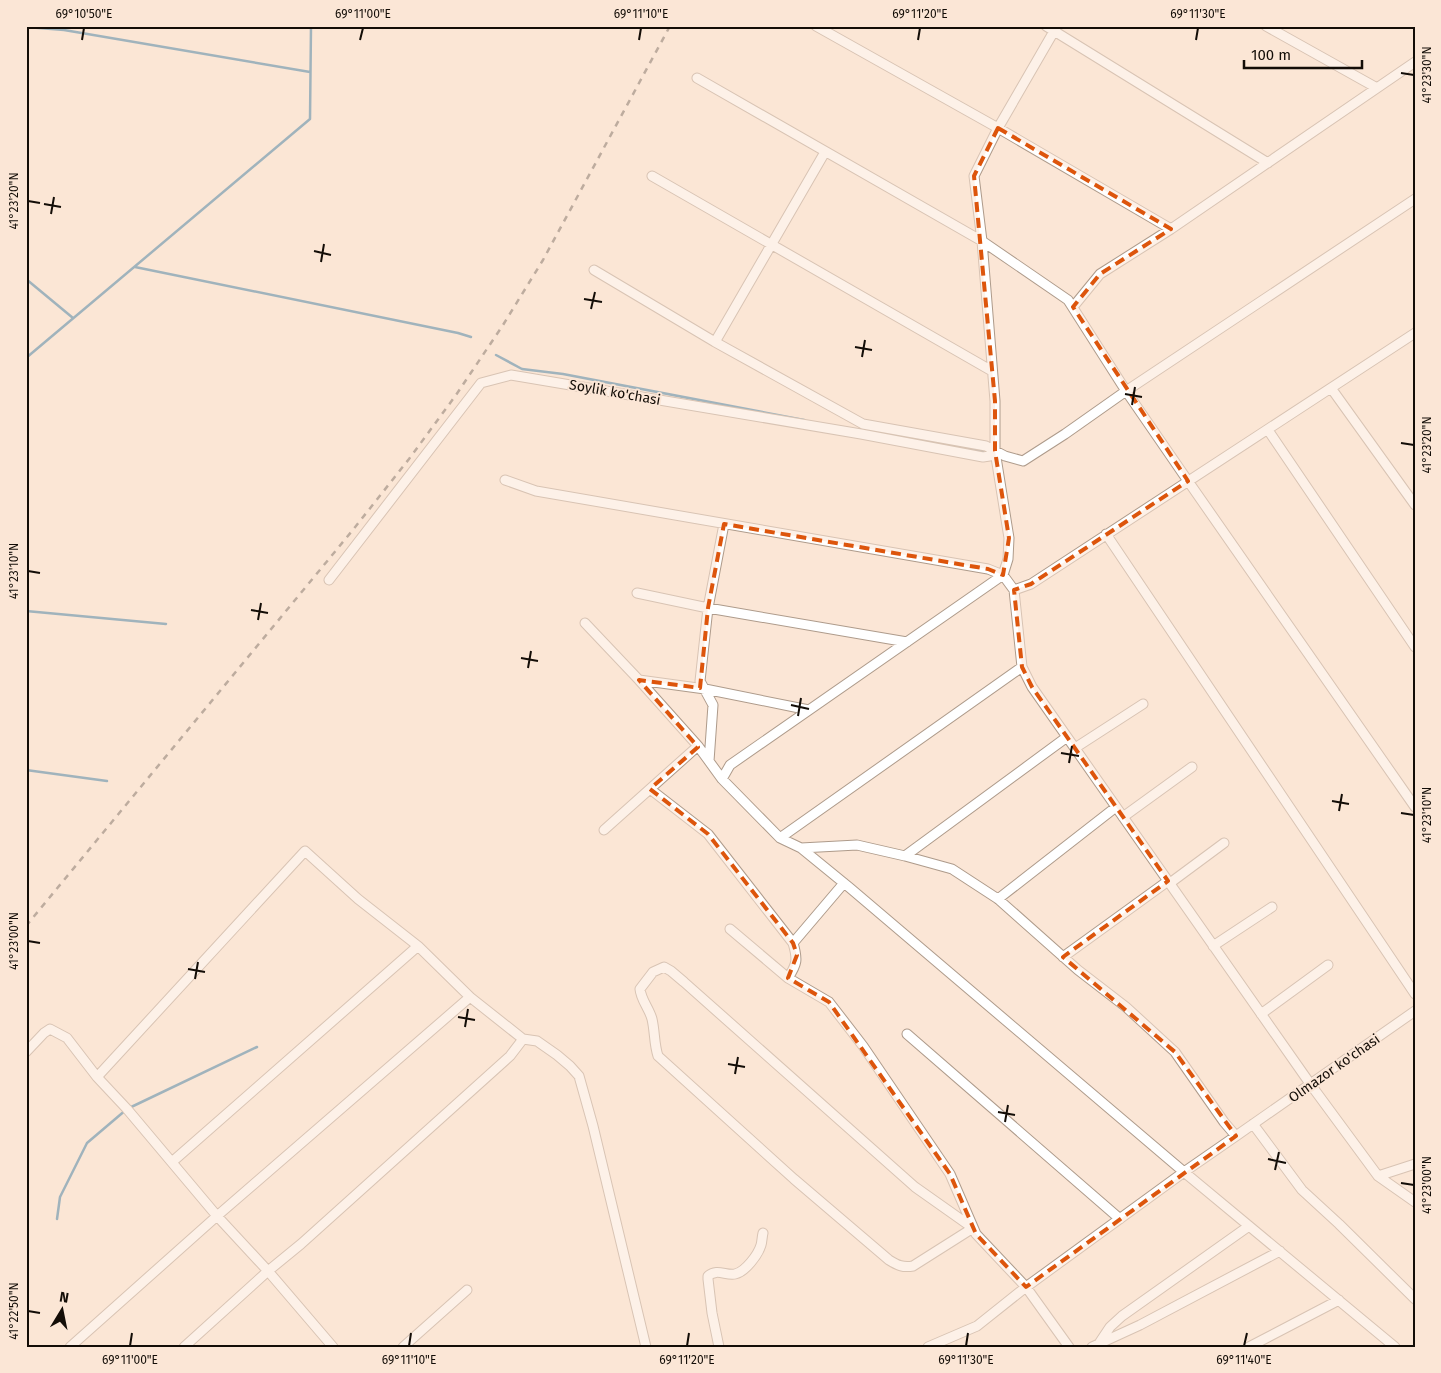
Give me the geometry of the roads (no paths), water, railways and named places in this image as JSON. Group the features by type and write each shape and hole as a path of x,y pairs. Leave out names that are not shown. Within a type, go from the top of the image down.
{"street":[{"path":"816,26 998,128 1171,229"},
{"path":"1046,26 1056,29 1268,163"},
{"path":"1266,26 1377,88"},
{"path":"722,779 730,765 1003,576 1008,559 1009,538 995,453 995,401 982,241 974,176 998,128 1056,29"},
{"path":"1072,307 1100,274 1171,229 1377,88 1413,66"},
{"path":"698,78 982,241 1068,300 1188,481 1415,808"},
{"path":"715,342 825,152"},
{"path":"652,176 992,371"},
{"path":"594,270 715,342 863,424 986,446 995,453 1023,461 1065,434 1126,390 1415,199"},
{"path":"1014,590 1032,584 1415,334"},
{"name":"Soylik ko'chasi","path":"329,580 481,383 511,375 861,434 983,457 995,453"},
{"path":"1331,388 1415,505"},
{"path":"861,434 863,424"},
{"path":"1268,430 1415,647"},
{"path":"505,480 536,491 988,569 1003,576 1014,590 1022,667 1032,687 1311,1085 1378,1176 1415,1202"},
{"path":"709,760 713,704 700,682 708,608 724,524"},
{"path":"1106,534 1415,994"},
{"path":"637,593 708,608 907,642"},
{"path":"585,623 640,680 698,746 722,779 780,838 801,848 844,883 1184,1172 1395,1347"},
{"path":"780,838 1022,667"},
{"path":"640,680 705,689 809,710"},
{"path":"1075,748 1143,704"},
{"path":"905,856 1067,737"},
{"path":"604,830 698,746"},
{"path":"1123,817 1192,767"},
{"path":"650,789 708,834 793,943 797,955 794,968 788,978"},
{"path":"998,899 1116,807"},
{"path":"1063,958 1224,843"},
{"path":"801,848 857,845 905,856 952,869 998,899 1063,958 1126,1007 1175,1052 1236,1136"},
{"path":"97,1077 304,851 358,898 418,946 470,997 523,1039 538,1042 557,1055 579,1076 593,1126 646,1347"},
{"path":"793,943 844,883"},
{"path":"1213,946 1272,907"},
{"path":"730,929 788,978 829,1002 863,1046 950,1174 976,1234 1026,1287 1069,1347"},
{"path":"172,1162 418,946"},
{"path":"1261,1014 1328,965"},
{"path":"664,967 671,971 914,1187 973,1228 913,1266 899,1266 889,1260 794,1179 658,1056 651,1017 640,996 640,989 645,980 653,972 664,967"},
{"path":"70,1347 470,997"},
{"name":"Olmazor ko'chasi","path":"928,1347 977,1326 1026,1287 1184,1172 1415,1012"},
{"path":"26,1052 44,1032 50,1029 67,1038 97,1077 127,1109 333,1347"},
{"path":"906,1034 1120,1219"},
{"path":"184,1347 510,1056 523,1039"},
{"path":"1253,1124 1302,1190 1415,1299"},
{"path":"1378,1176 1415,1164"},
{"path":"1096,1344 1122,1316 1249,1226"},
{"path":"720,1347 712,1313 708,1276 716,1272 737,1274 741,1271 750,1264 756,1255 762,1244 763,1234"},
{"path":"1096,1344 1140,1325 1280,1251"},
{"path":"403,1347 467,1290"},
{"path":"1250,1347 1339,1300"}],"waterway":[{"path":"26,358 310,119 311,26"},
{"path":"26,27 64,30 310,72"},
{"path":"135,267 471,337"},
{"path":"26,279 73,318"},
{"path":"496,355 522,369 563,374 804,420"},
{"path":"908,438 983,451"},
{"path":"26,611 166,624"},
{"path":"26,770 107,781"},
{"path":"57,1219 60,1197 87,1143 127,1109 257,1047"}],"railway":[{"path":"26,926 352,531 409,459 456,395 503,325 543,260 670,26"}]}
